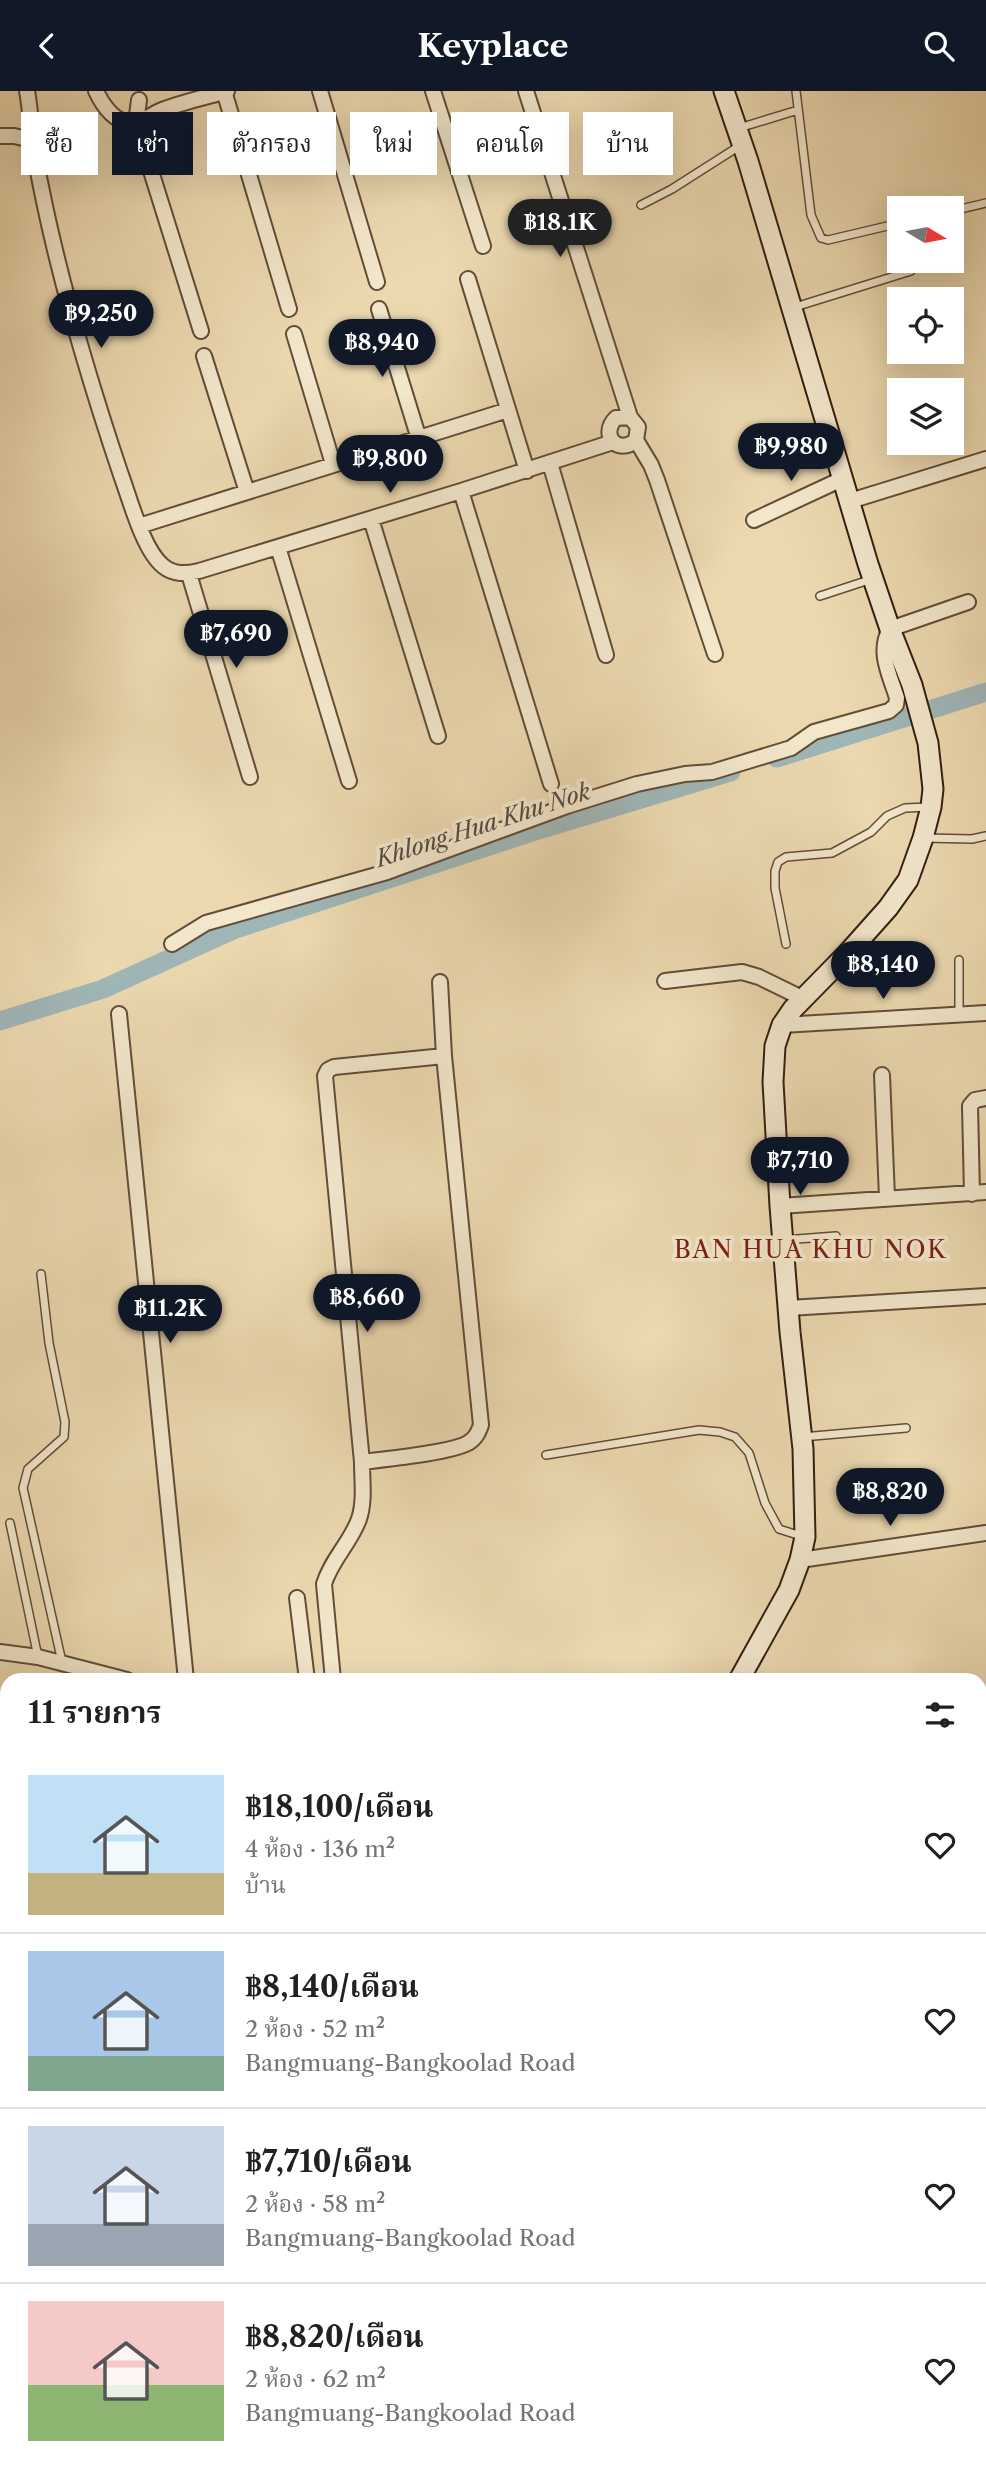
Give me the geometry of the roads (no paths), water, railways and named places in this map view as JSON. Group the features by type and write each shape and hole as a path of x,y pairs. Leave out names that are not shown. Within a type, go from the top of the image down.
{"street":[{"path":"27,91 29,112"},
{"path":"96,91 101,103 112,114"},
{"path":"156,112 225,91 289,309"},
{"path":"320,91 377,282"},
{"path":"433,91 482,246"},
{"path":"526,91 629,417 638,427 636,440 657,480 715,654"},
{"path":"724,91 873,578 912,685 928,743 933,789 923,838 908,880 888,908 782,1025 775,1046 773,1082 780,1206 802,1437 805,1537 789,1590 743,1673"},
{"path":"133,95 160,110"},
{"path":"0,136 21,137"},
{"path":"39,175 59,267 107,432 139,526 156,558 173,572 189,573 527,471 612,442 625,447 636,440"},
{"path":"152,175 201,331"},
{"path":"468,279 527,471"},
{"path":"379,309 419,439"},
{"path":"293,334 333,464"},
{"path":"204,356 247,492"},
{"path":"139,526 508,410"},
{"path":"612,442 609,436 611,423 623,416 629,417"},
{"path":"850,501 986,459"},
{"path":"550,463 606,655"},
{"path":"754,520 842,479"},
{"path":"461,491 551,784"},
{"path":"371,519 438,736"},
{"path":"278,547 349,781"},
{"path":"189,573 250,777"},
{"path":"172,944 206,923 387,872 554,810 637,784 685,774 712,772 791,748 814,732 889,711 896,705 897,698 883,649 884,638 890,629 968,602"},
{"path":"665,981 743,972 804,999"},
{"path":"362,1462 456,1447 478,1435 481,1425 444,1056 440,982"},
{"path":"782,1025 986,1013"},
{"path":"119,1014 186,1673"},
{"path":"332,1673 324,1584 329,1569 360,1517 363,1502 362,1462 325,1076 334,1066 444,1056"},
{"path":"882,1075 887,1198"},
{"path":"780,1206 979,1193 970,1106 975,1100 986,1098"},
{"path":"789,1308 986,1296"},
{"path":"800,1560 986,1532"},
{"path":"297,1598 306,1673"},
{"path":"0,1653 38,1657 100,1673"}],"lane":[{"path":"796,91 811,215 821,238 828,240 887,226"},
{"path":"641,205 672,189 739,137 798,110"},
{"path":"964,208 986,203"},
{"path":"790,309 905,273"},
{"path":"820,597 873,578"},
{"path":"786,944 775,888 778,862 786,857 832,853 870,832 887,816 905,808 931,807"},
{"path":"923,838 972,839 986,836"},
{"path":"959,960 960,1014"},
{"path":"784,1240 836,1236"},
{"path":"41,1274 49,1343 65,1422 64,1437 27,1469 23,1488 62,1663"},
{"path":"802,1437 906,1428"},
{"path":"547,1455 699,1430 736,1437 749,1453 765,1503 779,1529 805,1537"},
{"path":"10,1523 38,1657"}],"waterway":[{"name":"Khlong Hua Khu Nok","path":"777,758 986,692"},
{"name":"Khlong Hua Khu Nok","path":"0,1021 103,989 233,930 529,833 731,772"}],"district":[{"name":"BAN HUA KHU NOK","path":"811,1250"}]}
